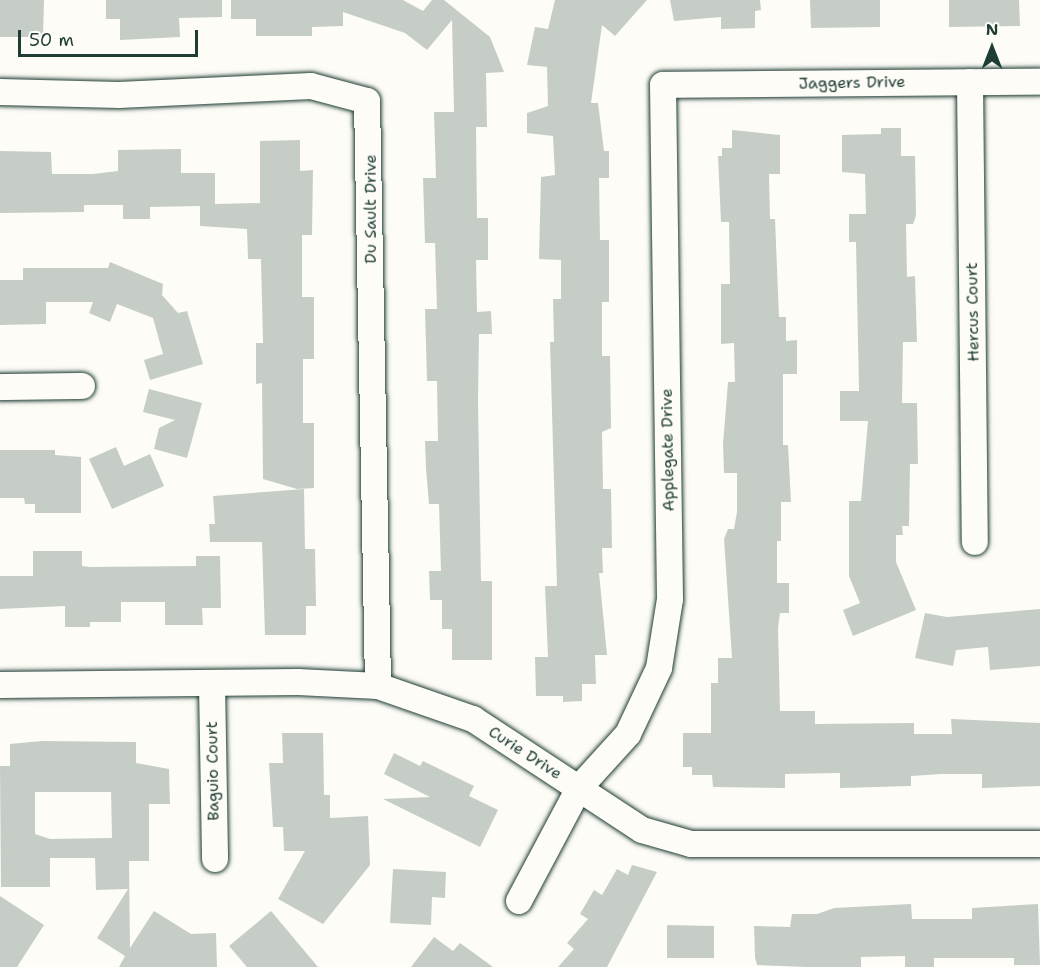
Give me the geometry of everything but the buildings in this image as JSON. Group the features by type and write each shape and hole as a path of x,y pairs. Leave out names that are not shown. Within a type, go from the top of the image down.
{"street":[{"name":"Hercus Court","path":"970,82 975,542"},
{"name":"Jaggers Drive","path":"663,85 1040,82"},
{"name":"Applegate Drive","path":"519,901 579,788 628,734 659,668 670,599 663,85"},
{"name":"Du Sault Drive","path":"0,93 119,95 311,86 367,101 371,152 370,461 378,686"},
{"path":"0,387 82,386"},
{"name":"Baguio Court","path":"212,684 215,859"},
{"name":"Curie Drive","path":"0,685 378,686 472,720 642,830 691,844 1040,844"}]}
